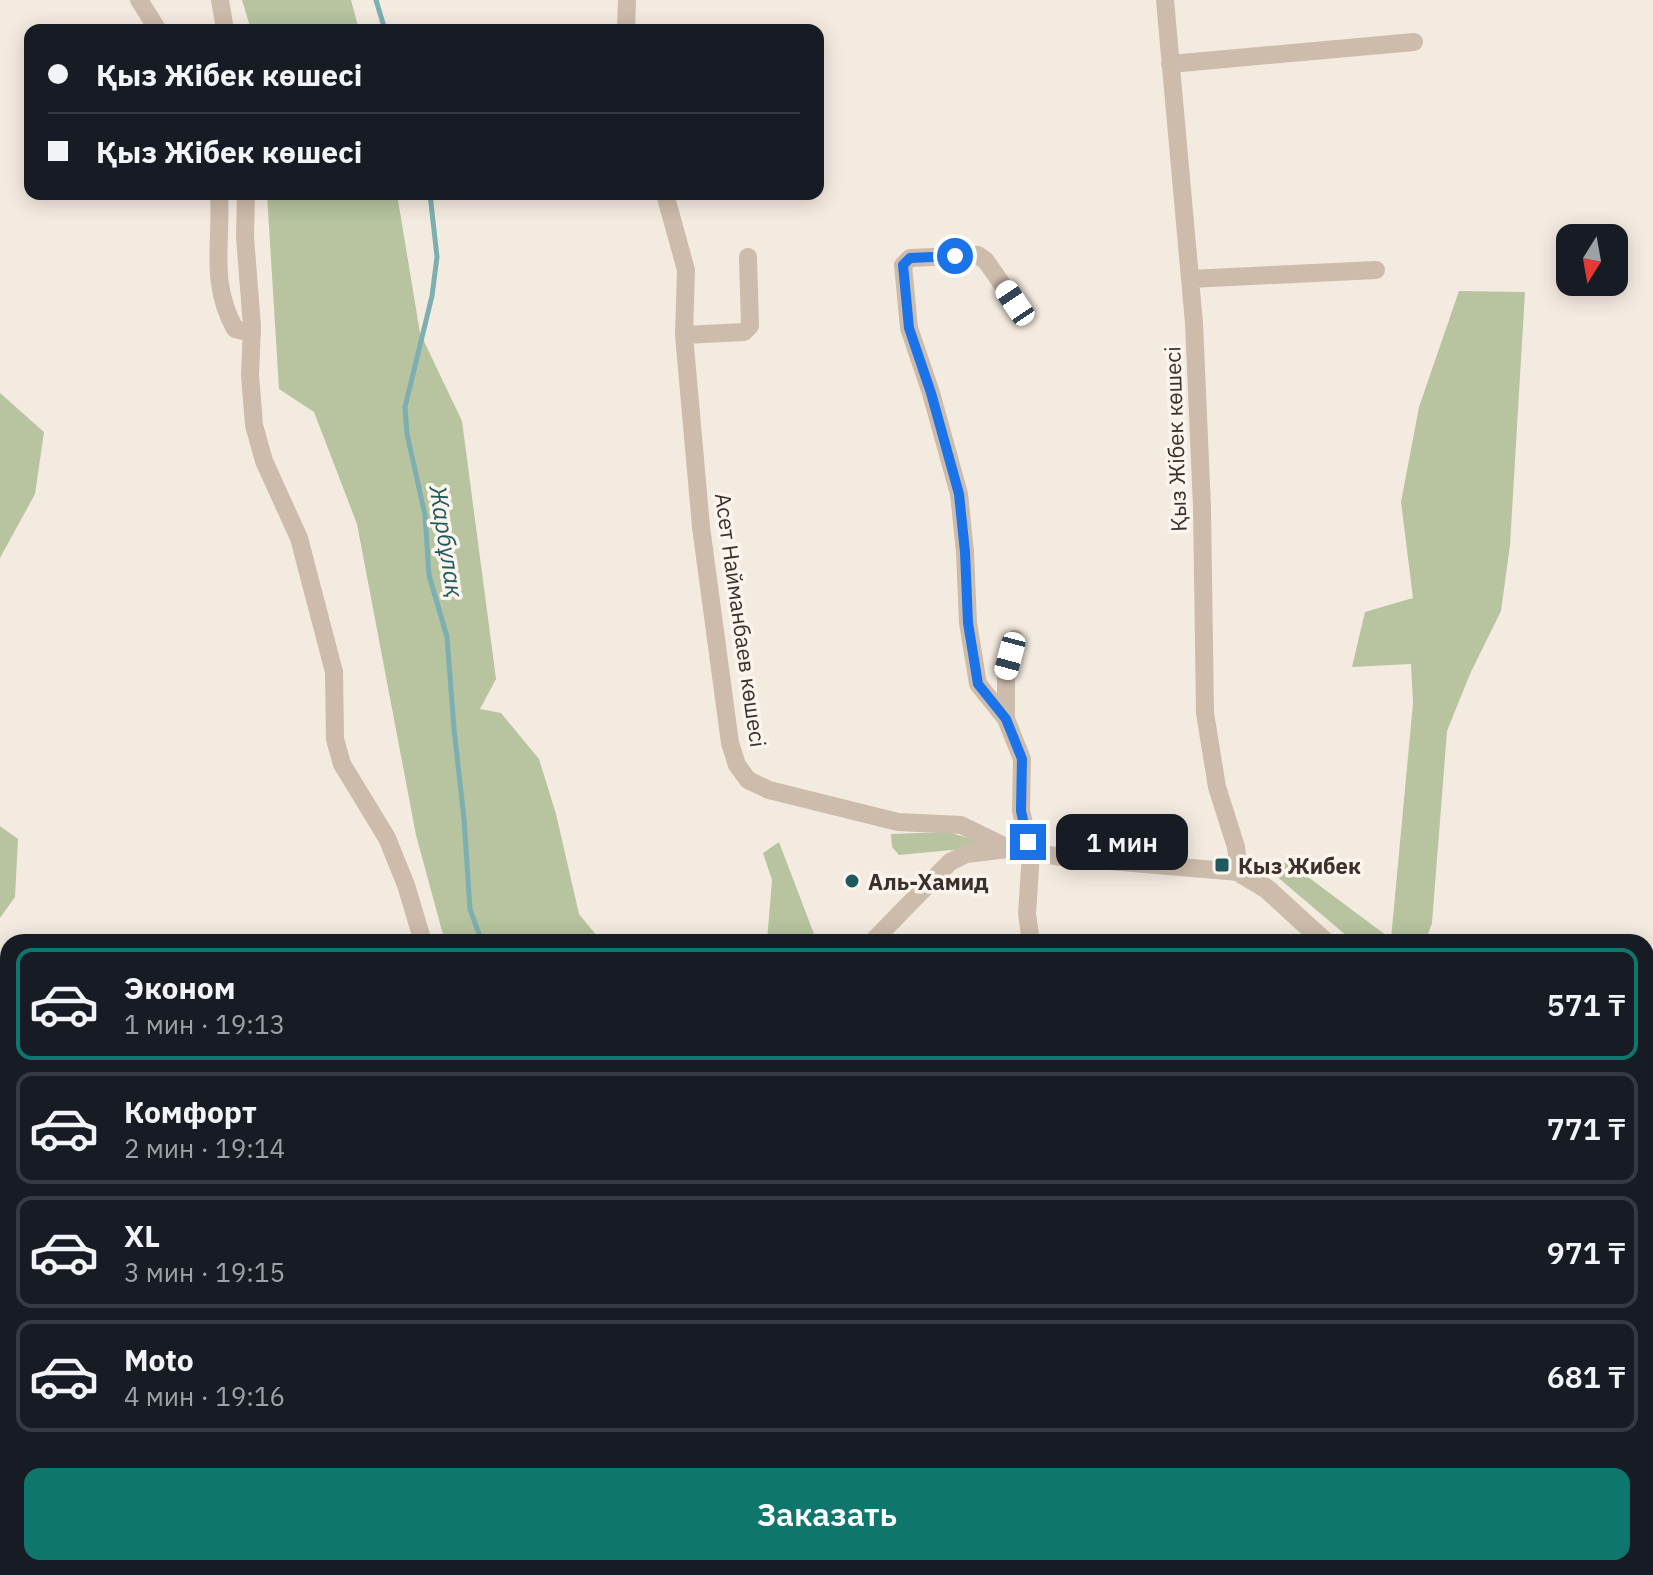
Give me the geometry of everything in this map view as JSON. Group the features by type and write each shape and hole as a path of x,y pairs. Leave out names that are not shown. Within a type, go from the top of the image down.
{"street":[{"path":"139,0 154,24"},
{"path":"220,0 224,24"},
{"path":"626,24 627,0"},
{"name":"Қыз Жібек көшесі","path":"1165,0 1190,279 1202,507 1205,713 1217,787 1236,847 1239,872"},
{"path":"1170,64 1414,42"},
{"path":"219,200 217,274 221,297 235,329 252,333"},
{"path":"246,200 254,425 264,461 299,538 334,672 335,739 342,764 387,838 406,885 421,934"},
{"name":"Асет Найманбаев көшесі","path":"667,200 686,270 684,335 701,527 730,743 737,765 748,780 769,790 898,822 961,825 1008,849"},
{"path":"1015,303 986,261 978,255 910,258 903,265 909,328 959,494 968,623 978,684 1006,719 1022,759 1021,811 1031,852 1027,914 1030,934"},
{"path":"684,335 744,332 750,326 748,257"},
{"path":"1190,279 1376,270"},
{"path":"1006,719 1006,674 1015,639"},
{"path":"880,934 950,862 966,854 1008,849 1239,872 1267,889 1316,934"}],"green space":[{"path":"242,0 351,0 357,24 249,24"},
{"path":"267,200 398,200 420,333 462,421 496,679 480,709 501,713 539,759 556,814 579,914 595,934 443,934 416,835 357,524 314,412 279,389"},
{"path":"1459,291 1525,292 1510,545 1501,611 1470,674 1447,731 1432,923 1428,934 1391,934 1413,703 1411,664 1352,667 1365,612 1413,598 1401,502 1419,407"},
{"path":"0,393 44,432 35,494 0,558"},
{"path":"0,826 18,839 15,897 0,918"},
{"path":"948,832 994,846 899,855 892,847 891,834"},
{"path":"779,842 814,934 768,934 772,880 763,853"},
{"path":"1288,862 1384,934 1345,934 1262,864"}],"waterway":[{"name":"Жарбұлақ","path":"376,0 383,24"},
{"name":"Жарбұлақ","path":"431,200 437,257 432,296 405,407 407,434 425,515 429,575 447,637 470,909 479,934"}],"place":[{"name":"Кыз Жибек","path":"1222,865"},
{"name":"Аль-Хамид","path":"852,881"}],"route":[{"path":"955,256 910,258 903,265 909,328 959,494 968,623 978,684 1006,719 1022,759 1021,811 1028,842"}]}
